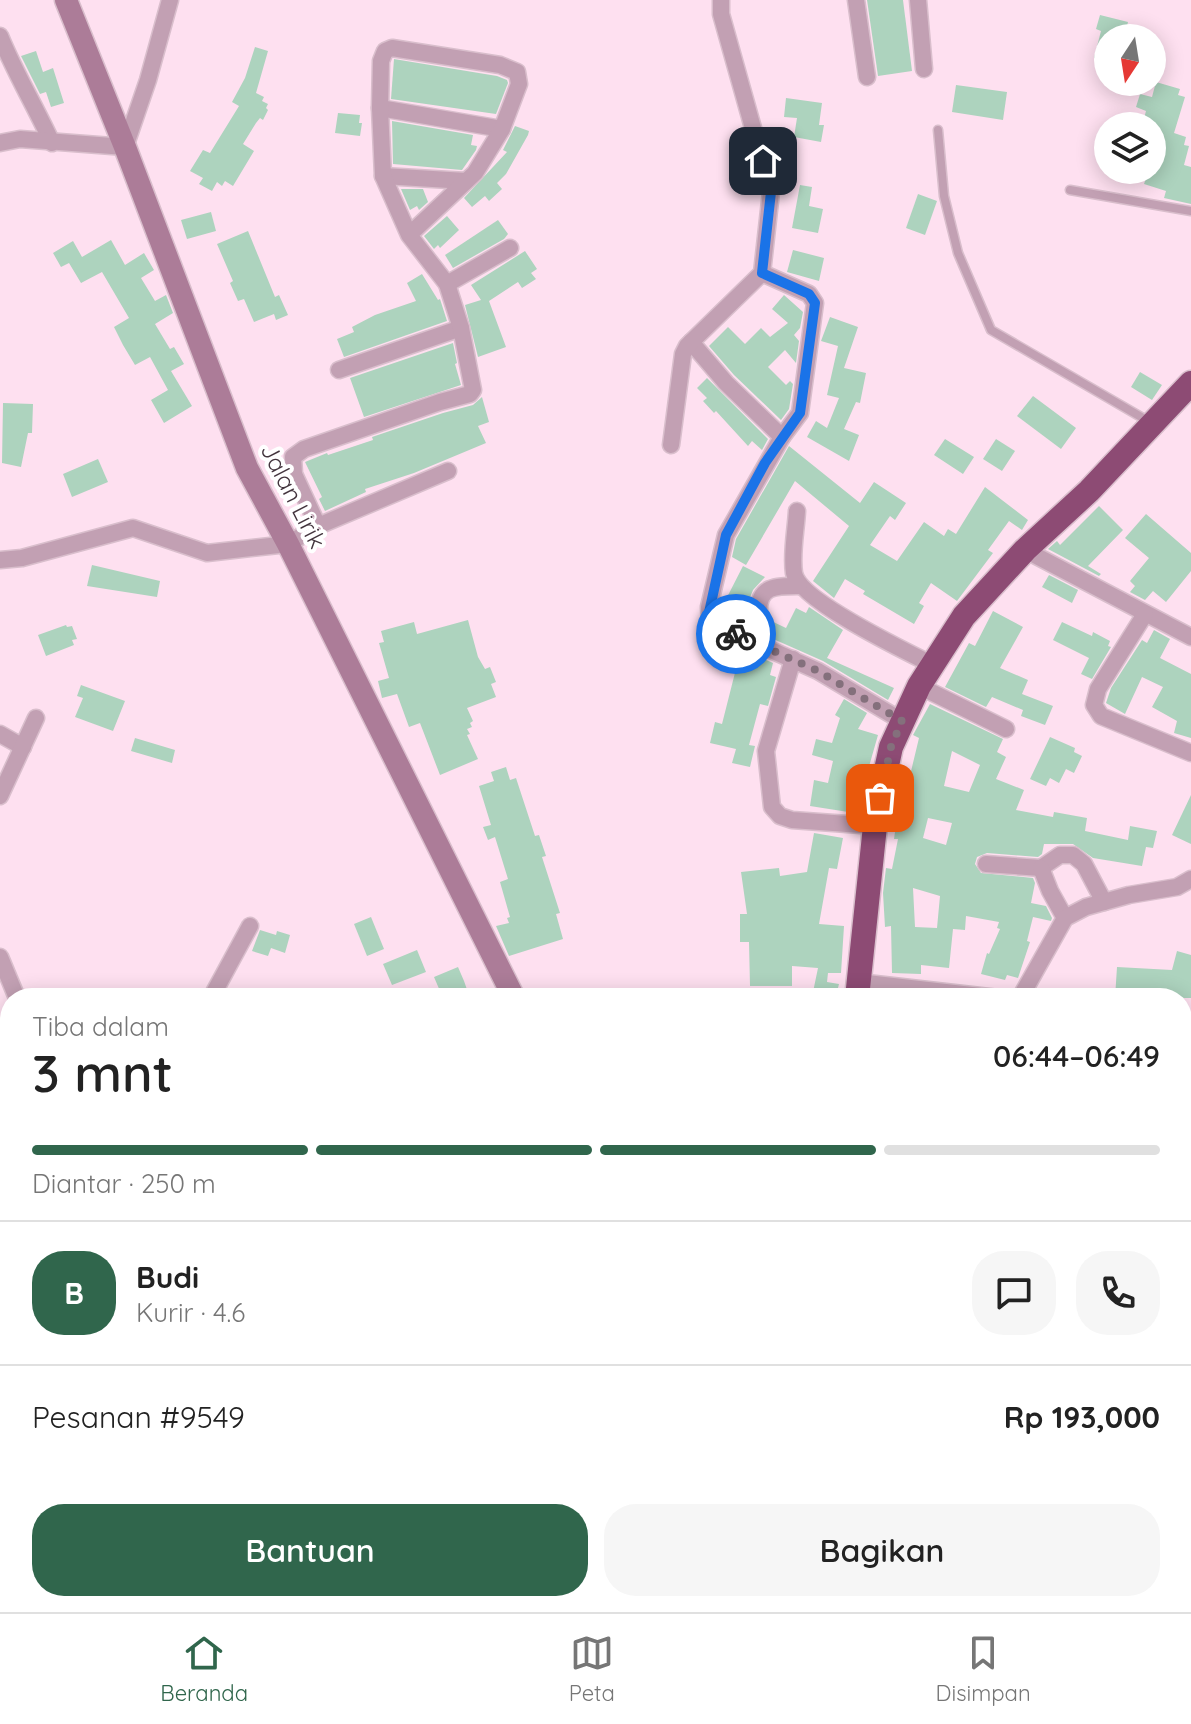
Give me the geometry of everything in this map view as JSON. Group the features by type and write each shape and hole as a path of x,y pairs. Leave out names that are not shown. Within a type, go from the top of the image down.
{"highway":[{"path":"857,988 875,826 888,759 902,721 931,664 964,616 1025,550 1089,491 1191,383"}],"main road":[{"name":"Jalan Lirik","path":"66,0 247,468 288,544 509,988"}],"street":[{"path":"0,143 20,139 125,147 170,0"},
{"path":"671,445 683,354 691,342 762,273 771,192 721,14 721,0"},
{"path":"856,0 867,77"},
{"path":"918,0 924,69"},
{"path":"0,36 16,75 52,143"},
{"path":"318,526 294,474 293,457 304,449 470,394 473,390 461,328 447,284 409,235 383,176 380,108 381,61 385,51 392,48 500,65 517,72 519,84 502,129 475,173 409,235"},
{"path":"380,108 502,129"},
{"path":"383,176 466,181"},
{"path":"447,284 510,248"},
{"path":"762,273 809,294 815,303 800,413 782,437 726,535 708,617 710,623 818,671 902,721"},
{"path":"339,370 461,328"},
{"path":"691,342 726,383 782,437"},
{"path":"0,560 22,558 133,528 207,553 288,544 318,526 448,471"},
{"path":"797,511 794,573 799,586 847,620 931,664"},
{"path":"1025,550 1191,637"},
{"path":"759,612 763,592 774,586 799,586"},
{"path":"1145,614 1098,689 1094,705 1101,716 1191,753"},
{"path":"793,659 766,751 772,807 780,816 792,820 875,826"},
{"path":"919,686 1006,729"},
{"path":"0,796 36,718"},
{"path":"0,734 23,747"},
{"path":"986,864 1041,868 1060,855 1073,855 1084,864 1104,902"},
{"path":"1041,868 1065,918"},
{"path":"1026,988 1065,918 1104,902 1177,887 1191,879"},
{"path":"216,988 250,926"},
{"path":"0,957 13,988"}],"lane":[{"path":"938,130 944,196 958,253 991,330 1152,424"},
{"path":"1070,190 1191,211"}],"building":[{"path":"867,0 903,0 912,71 878,76"},
{"path":"1100,15 1128,22 1128,24 1097,24"},
{"path":"255,47 268,51 256,93 264,97 262,101 268,104 268,110 243,144 254,151 233,186 225,181 222,186 217,182 212,191 199,184 203,178 190,171 203,150 210,153 239,106 232,102 245,78"},
{"path":"36,51 43,72 53,68 64,103 51,107 46,92 40,94 21,56"},
{"path":"394,59 497,76 508,83 496,114 391,99"},
{"path":"956,85 1007,92 1003,120 952,112"},
{"path":"1166,85 1180,89 1178,95 1185,97 1174,133 1186,137 1184,145 1189,146 1184,165 1191,167 1191,204 1164,198 1166,191 1144,184 1166,184 1166,112 1146,112 1136,107 1139,96 1166,96"},
{"path":"786,98 822,103 819,125 824,125 821,142 794,137 797,118 784,117"},
{"path":"338,113 360,115 360,136 335,133"},
{"path":"392,121 473,135 471,145 477,146 476,150 462,170 393,164"},
{"path":"515,126 529,131 506,174 497,183 502,189 489,201 485,196 472,207 464,198 507,152 503,150"},
{"path":"800,185 812,187 809,206 823,209 818,233 792,228"},
{"path":"401,189 423,189 428,202 419,210 417,206 410,210"},
{"path":"918,194 937,201 925,235 906,228"},
{"path":"211,212 216,231 187,239 181,220"},
{"path":"447,216 459,230 440,248 438,245 434,249 424,236"},
{"path":"498,220 508,234 504,239 453,268 445,255"},
{"path":"248,231 275,297 279,295 288,315 276,320 274,314 254,322 244,299 238,301 217,244"},
{"path":"111,240 125,265 144,253 154,270 141,278 155,301 166,295 173,313 155,324 170,349 174,347 184,364 171,371 192,406 164,423 151,400 168,390 150,357 135,365 123,345 114,327 129,318 102,272 81,283 69,263 61,267 53,253 73,241 82,257"},
{"path":"793,250 824,258 819,281 787,272"},
{"path":"525,251 537,269 531,273 536,279 522,288 518,282 489,301 506,347 478,357 465,305 481,300 471,285"},
{"path":"422,274 440,299 447,321 344,357 337,339 354,332 352,327 375,315 416,301 407,283"},
{"path":"784,295 803,312 800,328 794,335 799,341 796,363 785,350 768,367 786,385 790,381 793,384 789,409 781,420 709,346 728,327 745,344 761,328 770,337 788,323 772,309"},
{"path":"830,317 858,327 844,368 866,373 860,403 856,402 844,429 859,435 849,461 807,437 816,421 827,428 839,398 827,395 838,346 821,341"},
{"path":"453,343 461,385 364,417 350,378"},
{"path":"1140,372 1162,385 1152,400 1131,387"},
{"path":"707,378 768,439 762,450 752,441 748,446 703,401 707,398 697,388"},
{"path":"1033,396 1076,428 1061,449 1017,416"},
{"path":"482,397 489,422 478,426 486,443 414,473 365,489 366,492 325,511 319,499 322,497 305,462 473,405"},
{"path":"3,403 33,404 32,433 28,433 21,467 2,463"},
{"path":"945,439 974,457 963,474 934,455"},
{"path":"996,439 1015,451 1002,471 983,459"},
{"path":"789,446 860,503 874,482 906,503 895,520 890,516 870,545 897,561 924,522 944,536 948,529 956,534 985,487 1028,520 1022,530 1009,521 988,550 993,553 957,601 931,583 919,603 924,606 914,624 863,594 865,591 845,579 834,598 813,581 849,526 795,481 746,565 732,557 736,539"},
{"path":"98,459 108,482 72,497 63,474"},
{"path":"1099,506 1123,530 1088,566 1101,574 1099,576 1048,549 1057,541 1060,545"},
{"path":"1146,514 1191,553 1191,571 1166,602 1153,591 1145,600 1130,592 1135,586 1130,581 1149,558 1125,538"},
{"path":"92,565 160,581 157,597 87,586"},
{"path":"743,566 765,577 753,590 749,600 747,610 752,621 759,623 767,619 786,628 796,608 806,613 809,607 843,630 827,658 894,688 888,700 823,661 721,616 720,611"},
{"path":"1049,575 1078,590 1072,603 1042,587"},
{"path":"993,611 1023,627 1000,668 1028,680 1022,694 1053,706 1045,725 1021,716 1023,710 992,697 986,707 945,687 969,643 975,646"},
{"path":"468,620 478,657 485,669 490,667 496,682 491,684 496,697 467,708 473,721 467,735 478,759 440,775 420,723 409,727 397,694 382,698 378,681 389,678 379,643 384,642 381,631 414,622 417,634"},
{"path":"1062,622 1110,641 1108,646 1111,647 1092,679 1081,674 1089,658 1053,640"},
{"path":"66,625 72,626 77,639 72,640 74,645 46,656 38,635"},
{"path":"1154,630 1170,639 1160,658 1191,674 1191,738 1174,733 1177,721 1152,707 1163,687 1142,677 1125,714 1106,703 1111,688 1142,640 1147,643"},
{"path":"741,649 773,663 770,675 776,677 768,706 760,704 749,745 755,746 750,767 732,763 736,749 710,743 715,722 722,724"},
{"path":"81,685 125,701 113,731 75,717 83,698 77,696"},
{"path":"844,699 867,713 858,729 878,735 868,770 861,814 810,806 814,780 828,783 833,761 812,755 816,739 832,743 840,718 835,715"},
{"path":"930,704 1003,739 997,752 1006,757 996,779 1024,790 1016,810 1053,817 1054,812 1087,818 1085,831 1128,840 1130,826 1157,831 1153,848 1146,847 1142,866 1093,858 1073,844 1044,844 1038,857 987,853 977,857 975,864 981,873 1033,878 1031,903 1046,906 1052,918 1051,921 1033,917 1027,941 1030,942 1018,978 1007,975 1005,980 981,974 987,953 1000,929 997,928 999,922 966,916 965,930 953,929 949,968 921,965 921,974 892,973 891,926 885,927 883,893 886,868 892,869 898,839 894,839 897,818 892,817 899,786 907,788 919,738 913,735","holes":["952,751 980,765 969,792 944,786","928,818 952,823 946,845 923,838","913,888 940,896 937,928 915,927"]},
{"path":"1050,737 1075,748 1074,752 1082,756 1074,773 1066,769 1059,783 1050,778 1046,786 1030,779"},
{"path":"135,738 175,750 172,763 131,751"},
{"path":"506,767 510,780 516,778 535,836 539,835 546,856 542,857 560,913 556,914 563,939 509,956 496,926 509,923 500,882 508,879 495,837 488,840 483,827 491,825 479,786 494,781 491,772"},
{"path":"1191,795 1191,844 1172,835"},
{"path":"814,833 843,838 837,869 829,868 819,924 844,926 841,973 828,973 827,982 839,984 838,988 814,988 818,968 792,966 792,986 750,986 749,942 740,942 740,914 747,914 741,872 779,868 780,876 807,872"},
{"path":"371,917 384,949 367,956 354,924"},
{"path":"260,930 290,935 285,953 271,948 268,956 252,951"},
{"path":"417,950 426,972 392,985 383,964"},
{"path":"1177,951 1191,955 1191,988 1116,988 1117,967 1172,970"},
{"path":"458,967 466,988 439,988 434,977"}],"way so far":[{"path":"736,634 818,671 902,721 891,747 880,798"}],"route":[{"path":"736,634 710,623 708,617 720,559 726,535 765,463 800,413 815,303 809,294 762,273 771,192 763,161"}]}
